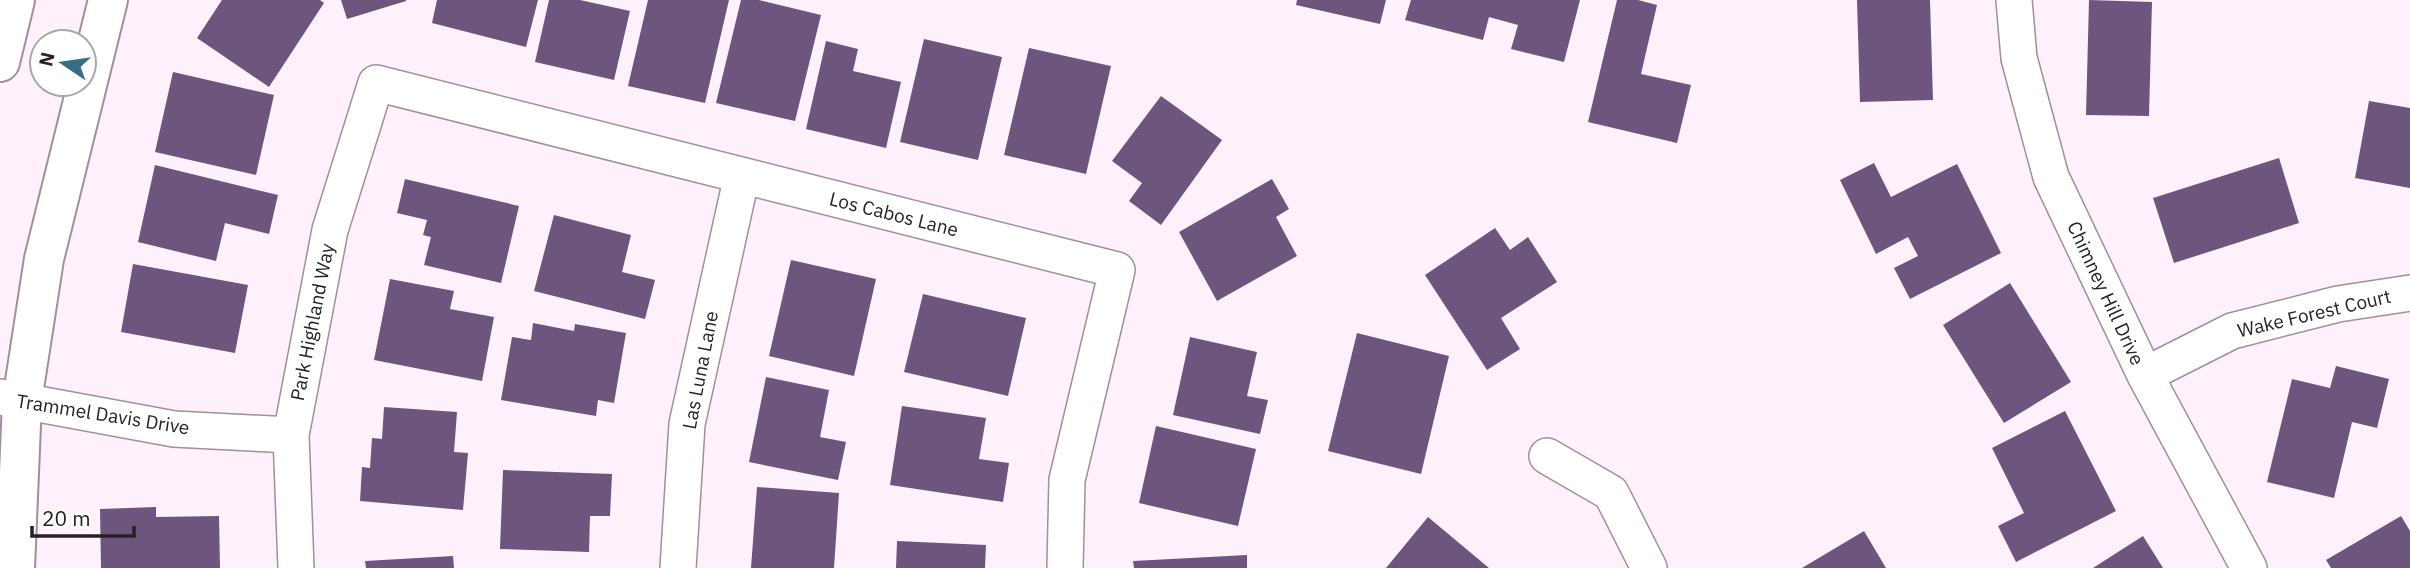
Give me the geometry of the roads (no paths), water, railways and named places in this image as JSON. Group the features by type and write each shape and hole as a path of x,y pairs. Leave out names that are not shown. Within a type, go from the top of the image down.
{"main road":[{"path":"0,62 15,0"},
{"path":"15,568 11,399 108,0"}],"street":[{"name":"Chimney Hill Drive","path":"2014,0 2019,58 2051,177 2145,375 2249,568"},
{"name":"Los Cabos Lane","path":"376,83 1117,270 1067,480 1065,568"},
{"name":"Park Highland Way","path":"296,568 290,435 330,230 376,83"},
{"name":"Las Luna Lane","path":"678,568 687,424 741,175"},
{"name":"Wake Forest Court","path":"2145,375 2232,331 2338,303 2410,293"},
{"name":"Trammel Davis Drive","path":"11,399 174,429 290,435"},
{"path":"1547,456 1611,493 1649,568"}]}
